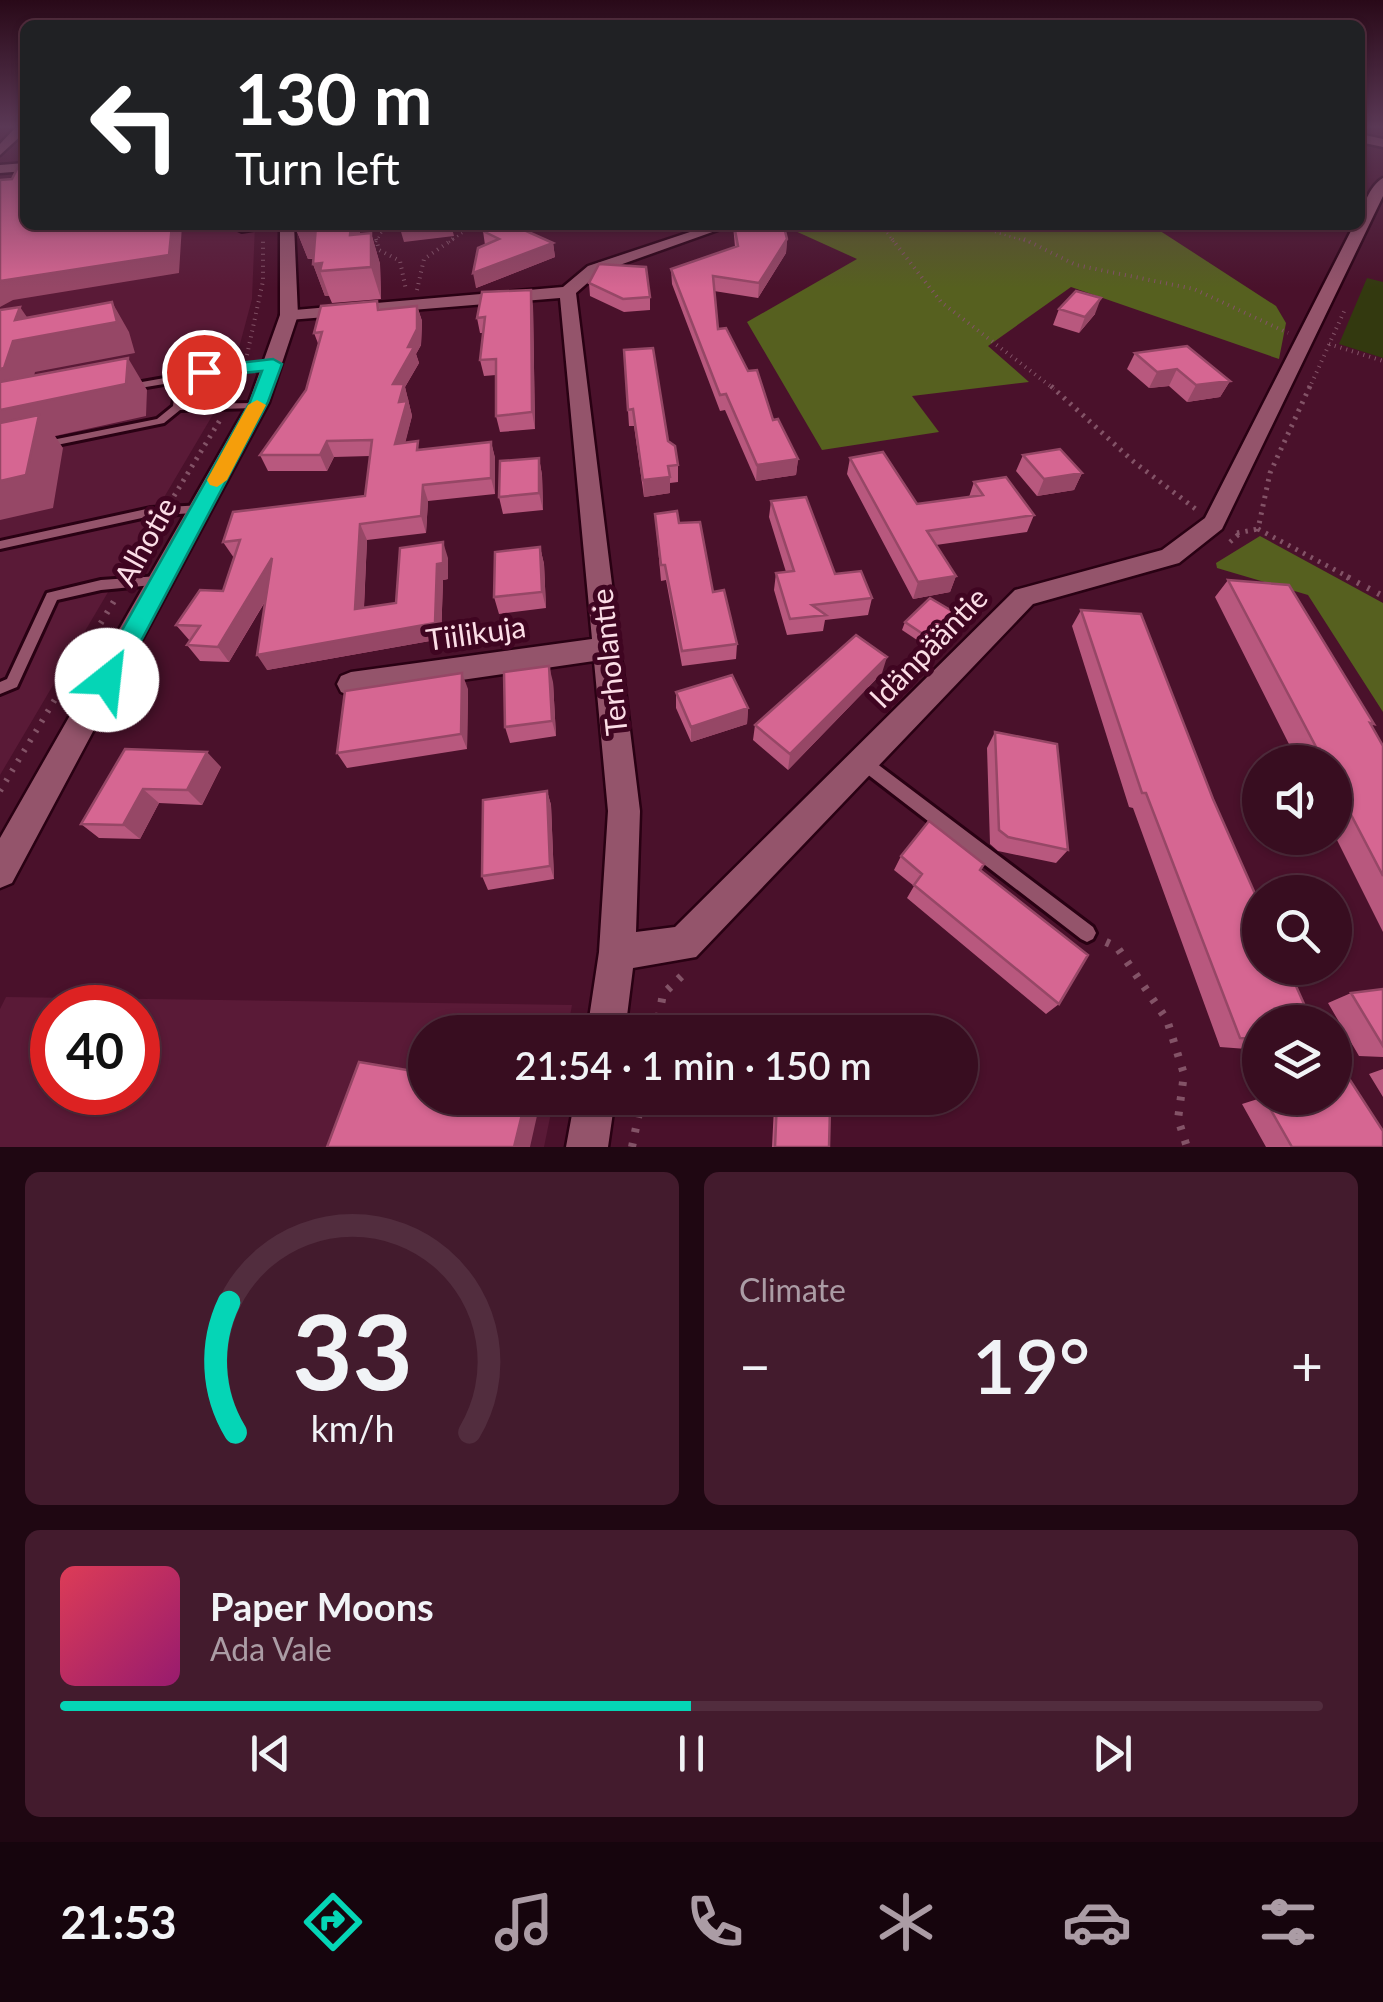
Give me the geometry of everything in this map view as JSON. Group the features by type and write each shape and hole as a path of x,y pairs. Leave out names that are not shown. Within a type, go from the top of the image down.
{"street":[{"name":"Idänpääntie","path":"616,952 683,944 1024,597 1170,557 1214,523 1317,343 1374,220 1383,182"},
{"name":"Alhotie","path":"0,871 7,848 162,581 257,406 289,314 286,230"},
{"path":"289,314 411,300 568,292 594,270 710,230"},
{"name":"Terholantie","path":"568,292 624,812 608,1015"},
{"name":"Tiilikuja","path":"351,684 609,648"},
{"path":"587,1147 593,1115"}],"lane":[{"path":"116,390 181,376 273,364"},
{"path":"178,407 181,376"},
{"path":"36,447 160,421 178,407 257,406"},
{"path":"0,545 152,512 202,509"},
{"path":"0,688 12,682 52,596 101,585 162,581"},
{"path":"863,762 1087,933"}],"path":[{"path":"382,230 375,240 383,252 400,261 411,300"},
{"path":"411,300 424,258 466,230"},
{"path":"885,230 941,302 1053,388 1134,462 1214,523 1240,534"},
{"path":"994,230 1013,234 1076,266 1194,290 1317,343 1383,361"},
{"path":"1010,230 1013,234"},
{"path":"370,259 383,252"},
{"path":"1258,529 1270,473 1317,343 1352,294"},
{"path":"1215,553 1240,534 1258,529 1383,596"},
{"path":"1087,933 1117,948 1167,1020 1184,1074 1178,1119 1187,1147"},
{"path":"660,1015 664,994 700,958"},
{"path":"632,1147 639,1115"}],"shaded area":[{"path":"0,190 20,218 20,230 255,230 252,299 228,389 0,775"},
{"path":"6,997 30,997 30,1115 160,1115 160,999 572,1005 570,1015 408,1015 408,1115 551,1115 544,1147 0,1147 0,1009"}],"green space":[{"path":"793,230 1159,230 1276,306 1286,323 1279,359 1071,287 988,346 1029,382 912,396 939,432 822,450 747,322 857,259"},
{"path":"1367,278 1383,282 1383,358 1339,344"},
{"path":"1260,536 1383,603 1383,712 1308,595 1217,568 1216,563"}],"building":[{"path":"0,181 20,181 20,230 172,230 169,255 0,281"},
{"path":"316,230 350,230 350,235 371,233 371,267 320,271 322,263 313,264"},
{"path":"524,230 553,243 473,273 478,248 499,239 483,231"},
{"path":"735,230 785,230 787,239 759,283 713,276 718,329 726,328 748,371 757,370 773,420 778,419 798,459 757,465 726,394 720,395 671,269 738,246"},
{"path":"599,264 646,267 650,297 623,299 589,283"},
{"path":"531,290 532,412 496,416 496,359 480,360 485,317 477,318 482,292"},
{"path":"1076,291 1101,298 1085,317 1059,309"},
{"path":"377,301 378,310 417,306 417,329 408,347 414,347 393,384 404,384 399,402 407,401 395,444 418,441 417,450 491,442 491,478 423,485 421,516 360,524 355,609 396,603 400,548 443,542 443,563 437,564 435,623 257,655 272,558 218,647 187,645 200,626 176,625 200,590 223,591 240,540 223,542 233,512 365,496 372,440 327,441 320,455 260,455 306,390 322,332 314,333 321,306"},
{"path":"112,302 117,322 13,341 4,368 0,369 0,310 20,307 15,320"},
{"path":"1187,346 1230,381 1196,385 1177,369 1157,372 1135,353"},
{"path":"653,348 668,441 675,446 678,465 668,466 670,477 643,480 633,409 628,410 624,350"},
{"path":"128,358 126,384 0,410 0,382"},
{"path":"39,415 26,475 0,481 0,423"},
{"path":"1060,449 1082,473 1044,479 1023,455"},
{"path":"883,452 917,504 983,495 974,482 1006,477 1034,515 927,531 956,576 918,582 850,458"},
{"path":"539,458 539,493 499,497 500,461"},
{"path":"806,497 835,574 861,571 872,598 812,605 826,615 790,619 776,573 794,571 771,501"},
{"path":"677,511 679,523 700,522 713,592 724,590 737,644 682,651 665,565 661,565 655,514"},
{"path":"540,547 542,592 494,597 495,552"},
{"path":"1228,580 1289,585 1374,724 1370,723 1383,746 1383,876 1352,817 1352,745 1315,745"},
{"path":"930,598 957,614 932,640 905,622"},
{"path":"1081,610 1141,614 1247,875 1242,875 1242,985 1296,985 1304,1005 1242,1005 1240,1038 1146,793 1142,793"},
{"path":"856,635 887,657 790,754 755,725"},
{"path":"549,666 552,721 505,727 504,672"},
{"path":"462,673 461,734 337,753 345,691"},
{"path":"732,675 748,708 691,727 676,692"},
{"path":"995,732 1057,744 1068,850 1008,837 999,830"},
{"path":"125,749 207,752 187,790 143,789 123,825 81,824"},
{"path":"547,791 550,866 482,876 483,800"},
{"path":"929,821 984,864 980,870 1088,955 1059,1004 914,885 922,874 901,856"},
{"path":"1383,989 1383,1046 1351,993"},
{"path":"359,1062 408,1070 408,1115 522,1115 514,1147 327,1147"},
{"path":"1352,1083 1383,1131 1383,1147 1292,1147 1274,1115 1352,1115"},
{"path":"776,1115 830,1115 829,1147 775,1147"}],"slow traffic":[{"path":"217,480 257,405"}],"route":[{"path":"107,680 259,402 273,364 204,372"}]}
